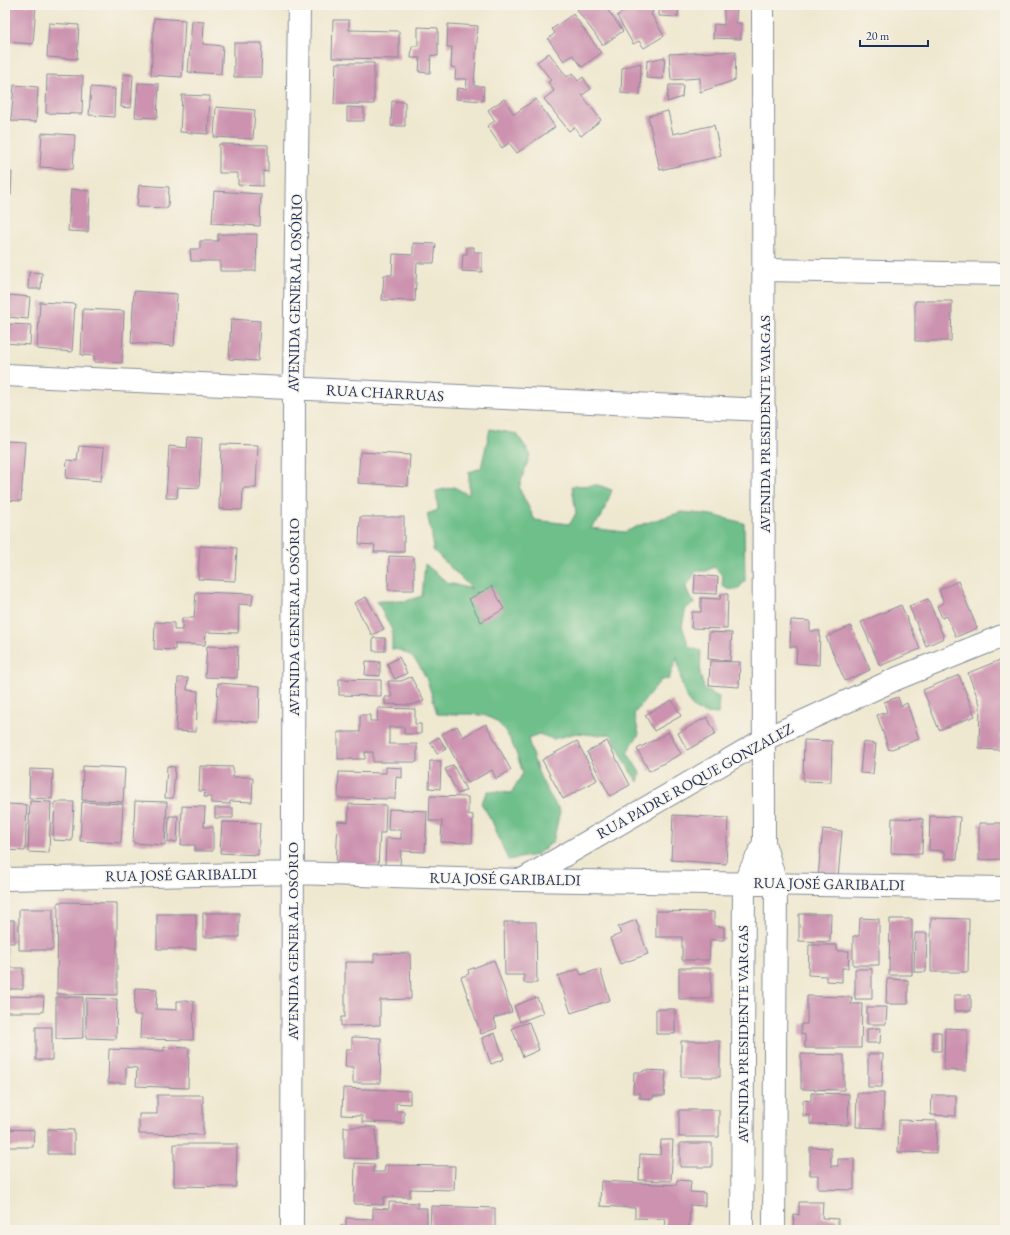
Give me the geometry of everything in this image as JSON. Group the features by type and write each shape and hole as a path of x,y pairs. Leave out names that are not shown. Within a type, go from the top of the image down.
{"street":[{"name":"AVENIDA GENERAL OSÓRIO","path":"292,1230 294,389 300,5"},
{"name":"AVENIDA PRESIDENTE VARGAS","path":"763,5 765,410 764,843 776,884 774,1230"},
{"path":"764,270 1005,274"},
{"name":"RUA CHARRUAS","path":"5,375 765,410"},
{"name":"RUA PADRE ROQUE GONZALEZ","path":"521,880 765,739 898,678 1005,635"},
{"name":"AVENIDA PRESIDENTE VARGAS","path":"742,1230 744,883 764,843"},
{"name":"RUA JOSÉ GARIBALDI","path":"5,879 294,873 521,880 1005,888"}],"green space":[{"path":"490,429 517,434 530,454 519,488 535,520 570,524 576,513 572,486 598,485 612,490 601,518 590,528 625,532 643,524 682,512 712,515 744,523 745,581 737,590 728,589 722,586 723,576 714,567 706,571 696,571 686,587 689,596 695,603 686,608 682,626 689,647 701,651 700,675 705,690 719,697 718,714 701,712 693,707 689,702 685,695 677,657 669,679 661,680 634,714 639,734 627,752 640,773 638,782 630,771 611,734 595,735 576,733 553,739 539,734 528,738 540,777 560,811 553,842 536,855 508,860 492,821 481,803 488,791 511,793 523,773 509,738 504,729 498,723 481,715 437,714 428,683 418,664 411,656 403,651 392,649 392,630 377,601 406,601 422,596 425,564 448,583 472,589 433,550 432,535 427,514 438,510 436,491 454,487 469,495 469,472 481,468"}],"building":[{"path":"5,5 36,5 33,44 5,42"},
{"path":"584,5 604,5 623,31 603,45 577,10"},
{"path":"622,5 649,5 653,12 651,14 664,36 644,48 639,41 633,44 617,16 625,11"},
{"path":"659,5 679,5 678,17 659,16"},
{"path":"724,5 737,5 736,23 741,23 741,39 713,38 714,24 724,25"},
{"path":"573,14 601,53 582,67 573,55 564,61 548,39 555,33 552,29"},
{"path":"154,18 185,20 182,77 151,75"},
{"path":"333,20 349,20 349,30 399,31 399,59 332,58"},
{"path":"192,21 204,22 203,44 223,46 221,74 188,72"},
{"path":"49,23 79,25 77,59 47,57"},
{"path":"448,24 478,26 474,86 484,86 483,101 456,99 457,88 466,89 467,79 455,79 456,68 451,67 452,47 447,47"},
{"path":"418,27 438,28 438,56 431,55 430,73 419,72 420,58 411,58 412,46 418,46"},
{"path":"234,43 262,43 261,77 234,77"},
{"path":"736,51 735,80 700,92 700,78 671,80 669,54"},
{"path":"549,53 567,77 572,73 578,81 583,77 591,89 582,95 601,120 581,136 574,127 569,131 544,99 554,91 548,82 551,80 537,62"},
{"path":"665,57 663,79 646,78 647,61"},
{"path":"336,63 374,63 374,104 334,104"},
{"path":"641,63 640,95 621,93 622,68"},
{"path":"123,74 133,75 131,108 121,107"},
{"path":"47,75 83,76 82,114 46,113"},
{"path":"138,83 159,84 157,118 135,117"},
{"path":"14,85 38,87 36,122 11,121"},
{"path":"669,85 683,85 682,97 667,102"},
{"path":"91,87 115,89 114,117 89,115"},
{"path":"182,95 210,96 208,134 180,132"},
{"path":"504,99 514,114 536,99 555,127 517,153 509,143 502,148 487,126 495,121 488,110"},
{"path":"392,101 405,102 405,126 391,126"},
{"path":"216,107 255,110 253,139 214,137"},
{"path":"347,107 364,108 364,121 347,121"},
{"path":"668,111 673,134 714,125 721,156 660,170 648,116"},
{"path":"42,133 75,135 73,169 40,167"},
{"path":"219,144 268,145 268,172 263,171 263,186 238,185 238,173 219,173"},
{"path":"5,172 12,172 11,195 5,194"},
{"path":"139,185 169,187 168,208 137,207"},
{"path":"71,189 90,191 88,232 68,231"},
{"path":"214,191 261,194 260,226 212,223"},
{"path":"5,220 7,220 6,238 5,238"},
{"path":"218,234 257,234 256,271 220,271 220,261 191,261 190,249 200,249 200,241 218,241"},
{"path":"413,243 436,244 434,263 417,263 415,301 382,300 384,275 392,275 393,254 413,255"},
{"path":"467,247 474,247 474,252 482,252 482,272 462,271 463,254 467,254"},
{"path":"29,272 42,273 41,289 28,289"},
{"path":"134,291 177,294 174,346 131,343"},
{"path":"9,295 30,297 28,319 8,317"},
{"path":"915,301 952,301 951,341 915,341"},
{"path":"40,302 75,304 72,352 37,349"},
{"path":"83,309 124,311 122,363 94,362 94,356 81,355"},
{"path":"231,319 260,321 258,361 229,359"},
{"path":"5,324 31,325 30,345 5,343"},
{"path":"188,437 202,438 199,488 178,487 177,498 166,498 169,446 187,448"},
{"path":"5,441 25,442 21,501 5,500"},
{"path":"221,444 258,445 256,488 243,488 242,510 219,509"},
{"path":"79,446 104,448 101,481 66,478 67,460 77,461"},
{"path":"360,452 410,455 408,486 358,483"},
{"path":"360,517 404,517 404,552 374,552 375,545 359,544"},
{"path":"200,546 237,548 235,581 198,579"},
{"path":"389,556 414,557 414,590 388,590"},
{"path":"695,575 718,577 717,594 694,593"},
{"path":"958,581 977,628 956,637 947,616 942,618 937,606 944,603 939,590"},
{"path":"492,586 504,609 481,622 469,599"},
{"path":"196,592 253,594 252,605 239,604 238,633 206,632 205,645 175,644 175,650 154,649 155,622 174,623 174,630 182,630 182,618 194,618"},
{"path":"721,594 728,594 727,629 691,628 692,612 701,612 701,598 720,599"},
{"path":"366,597 384,629 372,635 354,603"},
{"path":"928,599 944,638 926,646 909,606"},
{"path":"901,605 920,649 880,666 861,622"},
{"path":"791,620 810,621 810,631 820,631 819,665 796,663 797,647 790,647"},
{"path":"851,626 870,670 845,681 826,637"},
{"path":"709,632 732,633 730,661 708,659"},
{"path":"373,638 385,638 385,651 373,651"},
{"path":"207,646 238,647 237,678 205,677"},
{"path":"399,657 407,673 395,679 387,664"},
{"path":"1005,658 1005,716 1002,716 1000,750 979,749 980,704 968,673"},
{"path":"366,661 380,662 380,676 365,675"},
{"path":"710,661 740,662 739,687 709,685"},
{"path":"959,675 975,716 939,730 923,690"},
{"path":"411,677 424,701 411,705 385,704 385,697 392,697 388,681 401,681"},
{"path":"178,678 188,678 187,690 198,691 196,732 176,731"},
{"path":"339,679 381,680 381,696 339,695"},
{"path":"218,683 260,686 259,722 216,721"},
{"path":"898,697 901,706 907,703 919,739 889,750 877,715 887,712 884,702"},
{"path":"672,700 681,716 654,731 645,715"},
{"path":"378,708 415,709 415,724 421,724 421,734 404,734 404,727 389,727 389,744 417,744 417,762 373,762 373,752 365,752 365,759 338,759 338,732 360,732 360,715 370,715 370,721 377,721"},
{"path":"707,717 716,734 687,750 678,733"},
{"path":"486,724 511,770 496,779 492,770 468,783 442,734 457,726 463,737"},
{"path":"669,732 681,754 649,771 637,749"},
{"path":"439,737 446,749 437,754 430,742"},
{"path":"804,740 832,741 831,782 803,781"},
{"path":"577,741 597,780 563,799 542,760"},
{"path":"607,741 630,785 610,796 587,752"},
{"path":"863,742 876,744 873,774 860,773"},
{"path":"430,761 441,761 440,789 429,788"},
{"path":"453,765 466,790 458,794 445,769"},
{"path":"83,766 125,768 123,802 82,800"},
{"path":"167,766 175,767 173,798 165,798"},
{"path":"200,766 233,767 233,777 253,777 252,802 230,801 230,804 211,803 211,797 204,797 205,791 199,791"},
{"path":"386,767 402,768 402,778 396,777 395,799 338,798 339,772 386,773"},
{"path":"30,769 53,770 52,799 29,798"},
{"path":"430,796 468,797 468,814 473,815 472,843 441,842 442,821 429,821"},
{"path":"30,801 51,802 49,853 28,852"},
{"path":"135,801 167,802 165,845 133,843"},
{"path":"55,802 74,802 72,841 53,840"},
{"path":"82,802 123,804 121,843 80,841"},
{"path":"7,804 27,805 25,851 5,850"},
{"path":"349,804 386,805 385,833 380,833 378,866 336,864 338,821 348,822"},
{"path":"182,806 205,807 204,827 213,827 213,851 195,851 195,845 181,845"},
{"path":"215,808 233,808 233,818 215,818"},
{"path":"389,809 427,811 425,852 401,851 400,866 385,866 386,838 401,839 401,830 388,830"},
{"path":"673,815 728,818 726,864 671,860"},
{"path":"169,816 178,816 177,842 168,842"},
{"path":"930,816 960,817 957,859 945,858 945,851 929,850"},
{"path":"892,818 923,819 922,854 891,853"},
{"path":"222,822 260,823 258,855 220,853"},
{"path":"979,823 1005,823 1005,859 979,860"},
{"path":"823,829 842,831 838,878 818,876"},
{"path":"58,902 117,903 117,995 57,994"},
{"path":"19,909 53,909 53,950 19,950"},
{"path":"656,911 714,912 714,926 724,927 724,940 710,940 709,960 682,960 682,937 656,937"},
{"path":"203,913 239,913 239,937 203,937"},
{"path":"157,914 196,914 196,949 157,949"},
{"path":"799,914 831,914 830,942 799,941"},
{"path":"860,918 879,919 879,965 853,965 853,936 859,936"},
{"path":"931,918 969,919 968,972 931,972"},
{"path":"890,919 912,919 912,975 889,975"},
{"path":"5,920 14,920 14,943 5,943"},
{"path":"636,920 648,954 620,964 610,938 621,934 618,927"},
{"path":"504,922 536,922 537,983 524,983 524,975 505,975"},
{"path":"915,933 927,933 926,972 914,972"},
{"path":"809,945 837,945 837,951 849,951 848,968 842,968 842,982 826,981 826,976 808,975"},
{"path":"5,947 7,947 7,964 5,964"},
{"path":"410,953 411,999 380,1000 380,1025 341,1026 341,1017 345,1017 345,962 374,962 374,954"},
{"path":"494,960 512,1012 494,1018 497,1028 481,1034 461,977 469,974 468,970"},
{"path":"5,968 23,968 23,989 5,989"},
{"path":"679,968 711,968 711,999 679,999"},
{"path":"579,969 581,975 600,969 610,1000 571,1013 558,976"},
{"path":"855,969 872,969 872,999 855,999"},
{"path":"887,979 908,980 908,1004 886,1004"},
{"path":"135,988 157,989 156,1009 177,1010 177,1001 194,1001 193,1040 140,1039 141,1015 134,1015"},
{"path":"954,995 971,995 971,1011 954,1011"},
{"path":"5,996 44,997 43,1012 5,1012"},
{"path":"807,996 852,997 851,1004 862,1004 861,1048 805,1048 805,1035 801,1034 801,1024 807,1024"},
{"path":"56,997 83,997 83,1038 56,1039"},
{"path":"537,997 543,1013 520,1022 514,1006"},
{"path":"86,998 117,999 116,1039 86,1038"},
{"path":"867,1007 887,1007 886,1024 867,1024"},
{"path":"656,1009 675,1009 675,1034 656,1034"},
{"path":"529,1022 539,1050 523,1057 512,1028"},
{"path":"36,1027 52,1027 52,1060 36,1060"},
{"path":"881,1028 880,1043 867,1043 867,1029"},
{"path":"945,1028 967,1029 966,1071 944,1070"},
{"path":"933,1032 941,1032 941,1051 933,1051"},
{"path":"495,1033 504,1059 491,1064 482,1038"},
{"path":"352,1037 381,1038 380,1083 353,1083 353,1067 345,1067 346,1049 352,1049"},
{"path":"681,1041 720,1041 720,1077 681,1077"},
{"path":"164,1047 189,1048 188,1088 136,1086 137,1068 126,1067 126,1083 108,1083 109,1049 164,1051"},
{"path":"801,1054 844,1055 844,1090 801,1089"},
{"path":"868,1054 883,1054 882,1087 868,1087"},
{"path":"644,1070 666,1071 664,1096 653,1096 653,1099 640,1098 640,1093 633,1093 634,1072 643,1072"},
{"path":"343,1088 410,1091 410,1104 396,1103 396,1111 404,1111 404,1123 362,1122 362,1116 342,1115"},
{"path":"811,1093 849,1094 848,1125 810,1124 810,1115 803,1116 803,1100 811,1101"},
{"path":"857,1093 884,1093 883,1128 856,1127"},
{"path":"157,1095 203,1095 203,1135 139,1134 139,1114 157,1114"},
{"path":"932,1095 956,1095 956,1116 931,1115"},
{"path":"679,1110 719,1110 719,1137 679,1137"},
{"path":"899,1120 937,1121 936,1153 898,1152"},
{"path":"344,1127 376,1127 376,1159 344,1158"},
{"path":"5,1129 34,1130 33,1147 5,1147"},
{"path":"48,1129 74,1130 74,1154 48,1154"},
{"path":"661,1140 673,1140 671,1181 639,1180 640,1154 660,1155"},
{"path":"680,1143 712,1143 712,1167 680,1167"},
{"path":"174,1144 237,1144 236,1187 174,1186"},
{"path":"810,1147 831,1148 831,1166 838,1166 838,1159 854,1159 854,1190 818,1189 818,1175 810,1175"},
{"path":"355,1163 374,1164 373,1172 384,1172 385,1165 455,1166 454,1190 410,1189 410,1197 384,1197 383,1205 354,1204"},
{"path":"677,1180 691,1181 690,1192 705,1193 705,1206 690,1205 689,1228 665,1227 666,1219 635,1218 635,1208 600,1206 601,1181 676,1185"},
{"path":"389,1202 418,1203 417,1208 427,1208 427,1230 341,1230 341,1226 346,1226 346,1218 373,1219 373,1208 389,1209"},
{"path":"799,1202 823,1202 822,1218 838,1219 838,1230 793,1230 794,1214 799,1215"},
{"path":"431,1206 495,1208 495,1230 430,1229"}]}
